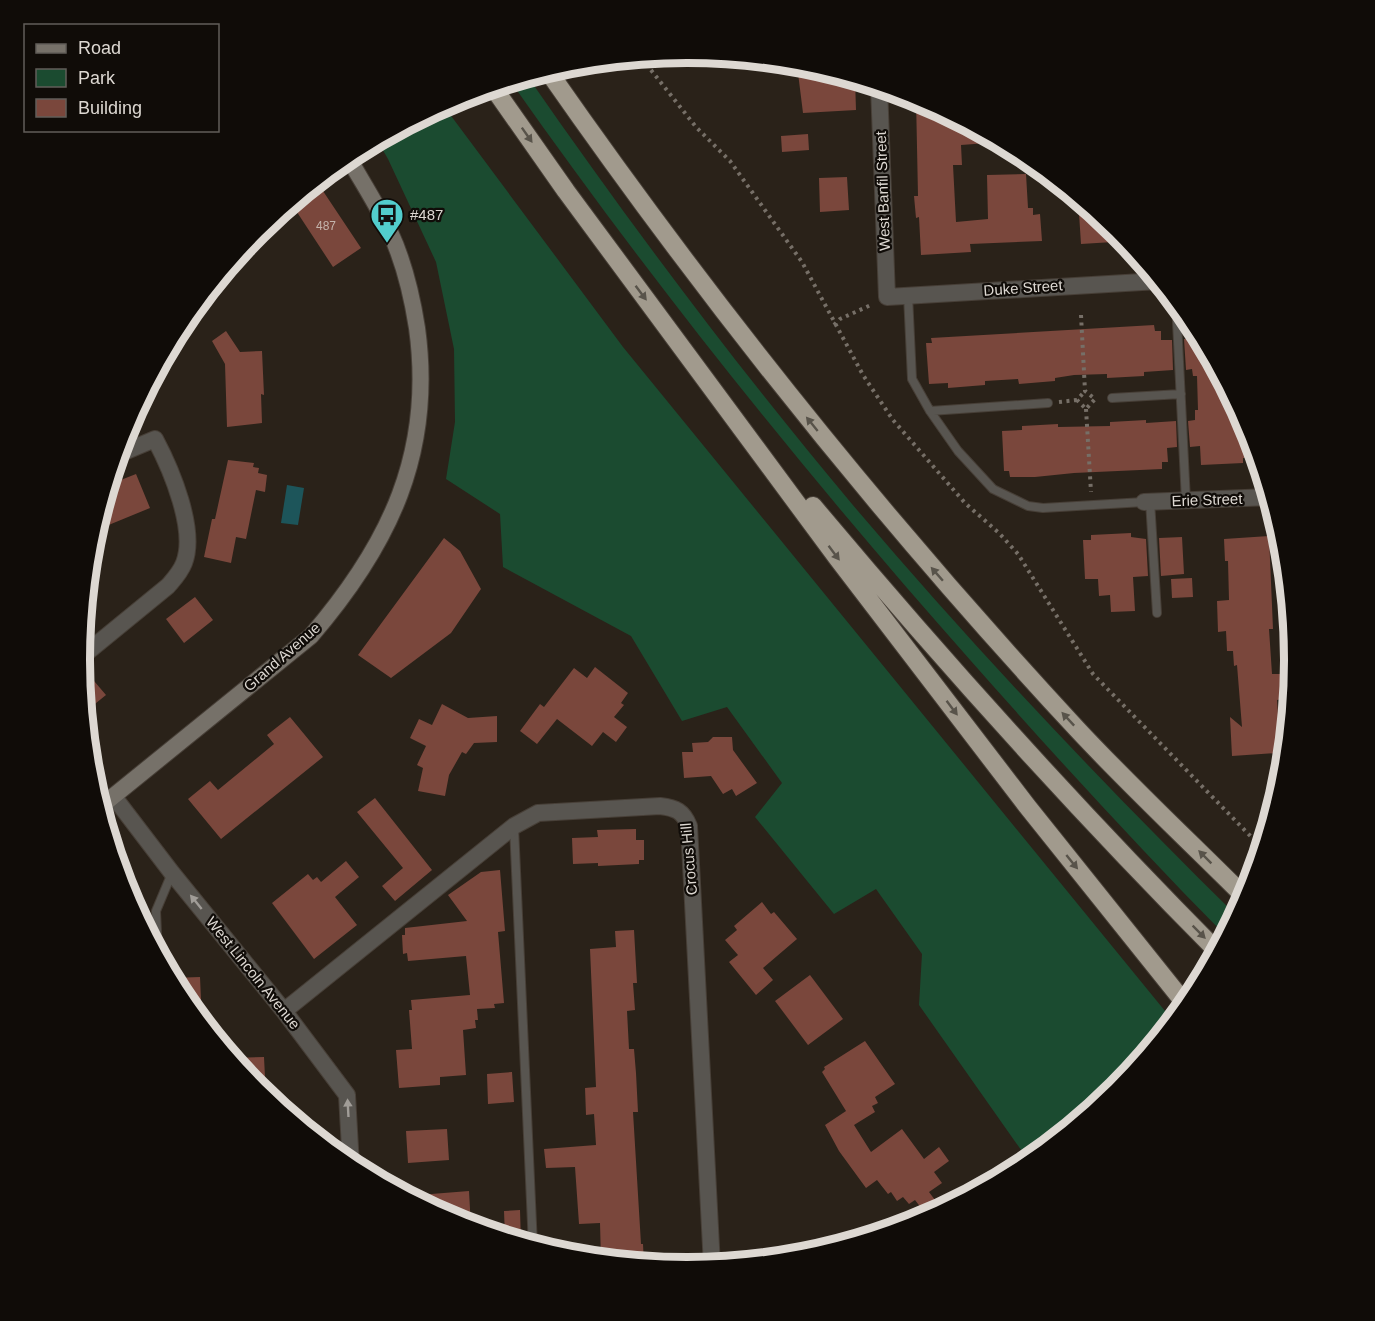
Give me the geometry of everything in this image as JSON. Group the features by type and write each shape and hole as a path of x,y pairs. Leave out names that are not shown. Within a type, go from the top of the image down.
{"highway":[{"path":"554,78 613,164 718,306 925,560 1080,732 1239,891"},
{"path":"498,94 566,191 838,558 1019,796 1180,998"},
{"path":"674,338 888,596 967,686 1122,854 1212,946"}],"main road":[{"name":"Grand Avenue","path":"107,802 311,636 357,578 380,540 398,499 418,430 421,393 419,348 413,304 390,232 353,166"}],"street":[{"name":"West Banfil Street","path":"879,95 887,297"},
{"name":"Duke Street","path":"887,297 1148,280"},
{"path":"90,650 168,586 178,575 187,547 183,511 164,456 155,439 128,450"},
{"name":"Erie Street","path":"1147,502 1262,497"},
{"name":"West Lincoln Avenue","path":"114,796 172,873 284,1011 347,1095 350,1153"},
{"name":"Crocus Hill","path":"284,1011 514,826 538,813 638,807 671,807 679,810 686,817 689,826 712,1257"}],"lane":[{"path":"908,295 912,379 930,411 958,451 993,489 1028,506 1043,508 1147,502 1156,613"},
{"path":"1177,318 1186,501"},
{"path":"1112,398 1180,394"},
{"path":"930,411 1048,403"},
{"path":"514,826 533,1238"},
{"path":"157,935 156,911 172,873"}],"path":[{"path":"647,64 696,127 730,161 802,262 834,325 893,420 965,503 999,533 1018,554 1093,674 1256,842"},
{"path":"834,325 840,319 887,297"},
{"path":"1081,315 1085,391 1077,400 1086,409 1092,505"},
{"path":"1085,391 1095,399 1086,409"}],"green space":[{"path":"532,83 685,294 767,400 898,558 1040,714 1230,909 1220,930 1065,766 850,521 733,378 516,88"},
{"path":"449,113 623,347 1168,1015 1110,1083 1051,1135 1024,1154 919,1005 922,954 876,889 834,914 755,817 782,783 727,707 682,721 631,636 503,567 500,514 446,479 455,422 454,349 436,262 382,148"}],"water":[{"path":"287,485 304,488 298,525 281,523"}],"building":[{"path":"798,73 855,87 856,110 803,113"},
{"path":"916,108 986,143 961,145 962,165 953,165 956,222 988,219 987,175 1026,174 1028,208 1033,208 1033,215 1040,214 1042,241 970,244 971,252 921,255 919,217 916,218 914,196 918,196"},
{"path":"808,134 809,150 782,152 781,136"},
{"path":"847,177 849,210 820,212 819,178"},
{"path":"321,188 361,248 333,267 295,210"},
{"path":"1079,209 1113,242 1081,244"},
{"path":"1154,325 1155,331 1161,331 1161,340 1172,340 1173,370 1144,372 1144,376 1107,378 1107,374 1074,375 1055,378 1055,381 1019,384 1018,379 985,381 985,385 948,388 948,383 929,384 926,343 932,343 931,338"},
{"path":"226,331 240,352 262,351 264,395 261,394 262,423 227,427 225,364 212,341"},
{"path":"1184,339 1190,339 1223,396 1248,454 1248,458 1243,458 1243,463 1201,465 1200,446 1190,447 1188,421 1195,420 1195,410 1198,410 1197,376 1193,376 1192,369 1186,370"},
{"path":"1146,420 1146,423 1176,421 1177,447 1167,448 1168,462 1162,462 1162,469 1035,477 1010,477 1009,471 1004,471 1002,431 1022,430 1022,426 1058,424 1058,427 1110,426 1110,422"},
{"path":"228,460 254,463 253,467 259,468 258,473 267,475 265,492 256,490 246,539 236,537 231,563 204,557"},
{"path":"136,474 150,508 105,526 110,506 118,481"},
{"path":"1131,533 1131,537 1146,539 1148,576 1133,577 1135,611 1111,612 1110,595 1099,596 1098,579 1085,579 1083,540 1091,540 1091,535"},
{"path":"1269,536 1273,629 1269,629 1272,674 1280,674 1282,699 1277,700 1280,740 1279,743 1276,743 1277,753 1232,756 1230,717 1242,727 1237,665 1234,666 1233,651 1227,651 1226,631 1218,632 1217,601 1229,600 1228,561 1225,561 1224,539"},
{"path":"1182,537 1184,574 1161,576 1159,538"},
{"path":"444,538 460,551 481,589 451,633 391,678 358,655"},
{"path":"1192,578 1193,597 1172,598 1171,579"},
{"path":"195,597 213,620 184,643 166,619"},
{"path":"595,667 628,693 621,703 624,705 614,717 627,727 616,742 603,732 592,746 557,719 537,744 520,731 540,704 544,707 574,668 587,678"},
{"path":"90,677 106,695 92,707"},
{"path":"442,704 468,718 497,716 497,742 474,743 466,754 462,752 449,775 445,796 418,791 423,768 417,765 426,746 410,738 419,719 432,725"},
{"path":"290,717 323,757 221,839 188,799 210,781 218,790 274,744 267,735"},
{"path":"713,737 732,737 733,750 757,783 736,796 732,789 723,794 711,776 684,778 682,752 693,752 692,743 708,742"},
{"path":"375,798 432,870 395,901 382,886 403,868 357,812"},
{"path":"636,829 636,840 644,840 644,860 639,860 639,864 598,866 598,863 573,864 572,838 598,837 597,830"},
{"path":"346,861 359,877 335,897 357,925 314,959 272,903 308,874 313,880 317,877 321,882"},
{"path":"500,870 505,931 498,932 504,1003 494,1004 495,1008 477,1009 476,1028 463,1030 466,1075 440,1077 440,1085 399,1088 396,1050 412,1049 409,1010 412,1010 411,1000 470,995 466,956 408,961 407,953 403,954 402,935 405,935 405,928 467,921 448,895 481,872"},
{"path":"762,902 771,914 774,912 797,939 763,968 773,980 756,995 729,962 738,955 725,940 737,930 734,926"},
{"path":"634,930 637,983 633,983 635,1010 627,1011 629,1049 634,1049 636,1073 638,1112 633,1112 644,1257 601,1252 600,1223 579,1224 575,1167 546,1168 544,1149 596,1145 594,1114 586,1115 585,1088 596,1087 590,949 616,947 615,931"},
{"path":"810,975 843,1019 808,1045 775,1001"},
{"path":"200,977 201,1007 191,992 182,978"},
{"path":"865,1041 895,1084 875,1097 878,1103 872,1106 875,1112 854,1125 871,1152 902,1129 924,1159 939,1147 949,1161 934,1172 942,1183 929,1192 937,1203 923,1210 915,1200 909,1204 903,1197 897,1201 891,1192 888,1194 877,1180 866,1188 839,1151 825,1125 846,1111 822,1072 824,1067"},
{"path":"264,1057 265,1083 265,1083 241,1058"},
{"path":"512,1072 514,1102 488,1104 487,1074"},
{"path":"447,1129 449,1160 408,1163 406,1131"},
{"path":"469,1191 470,1217 459,1213 421,1195"},
{"path":"520,1210 521,1234 505,1229 504,1211"}],"place":[{"name":"#487","path":"387,244"}]}
